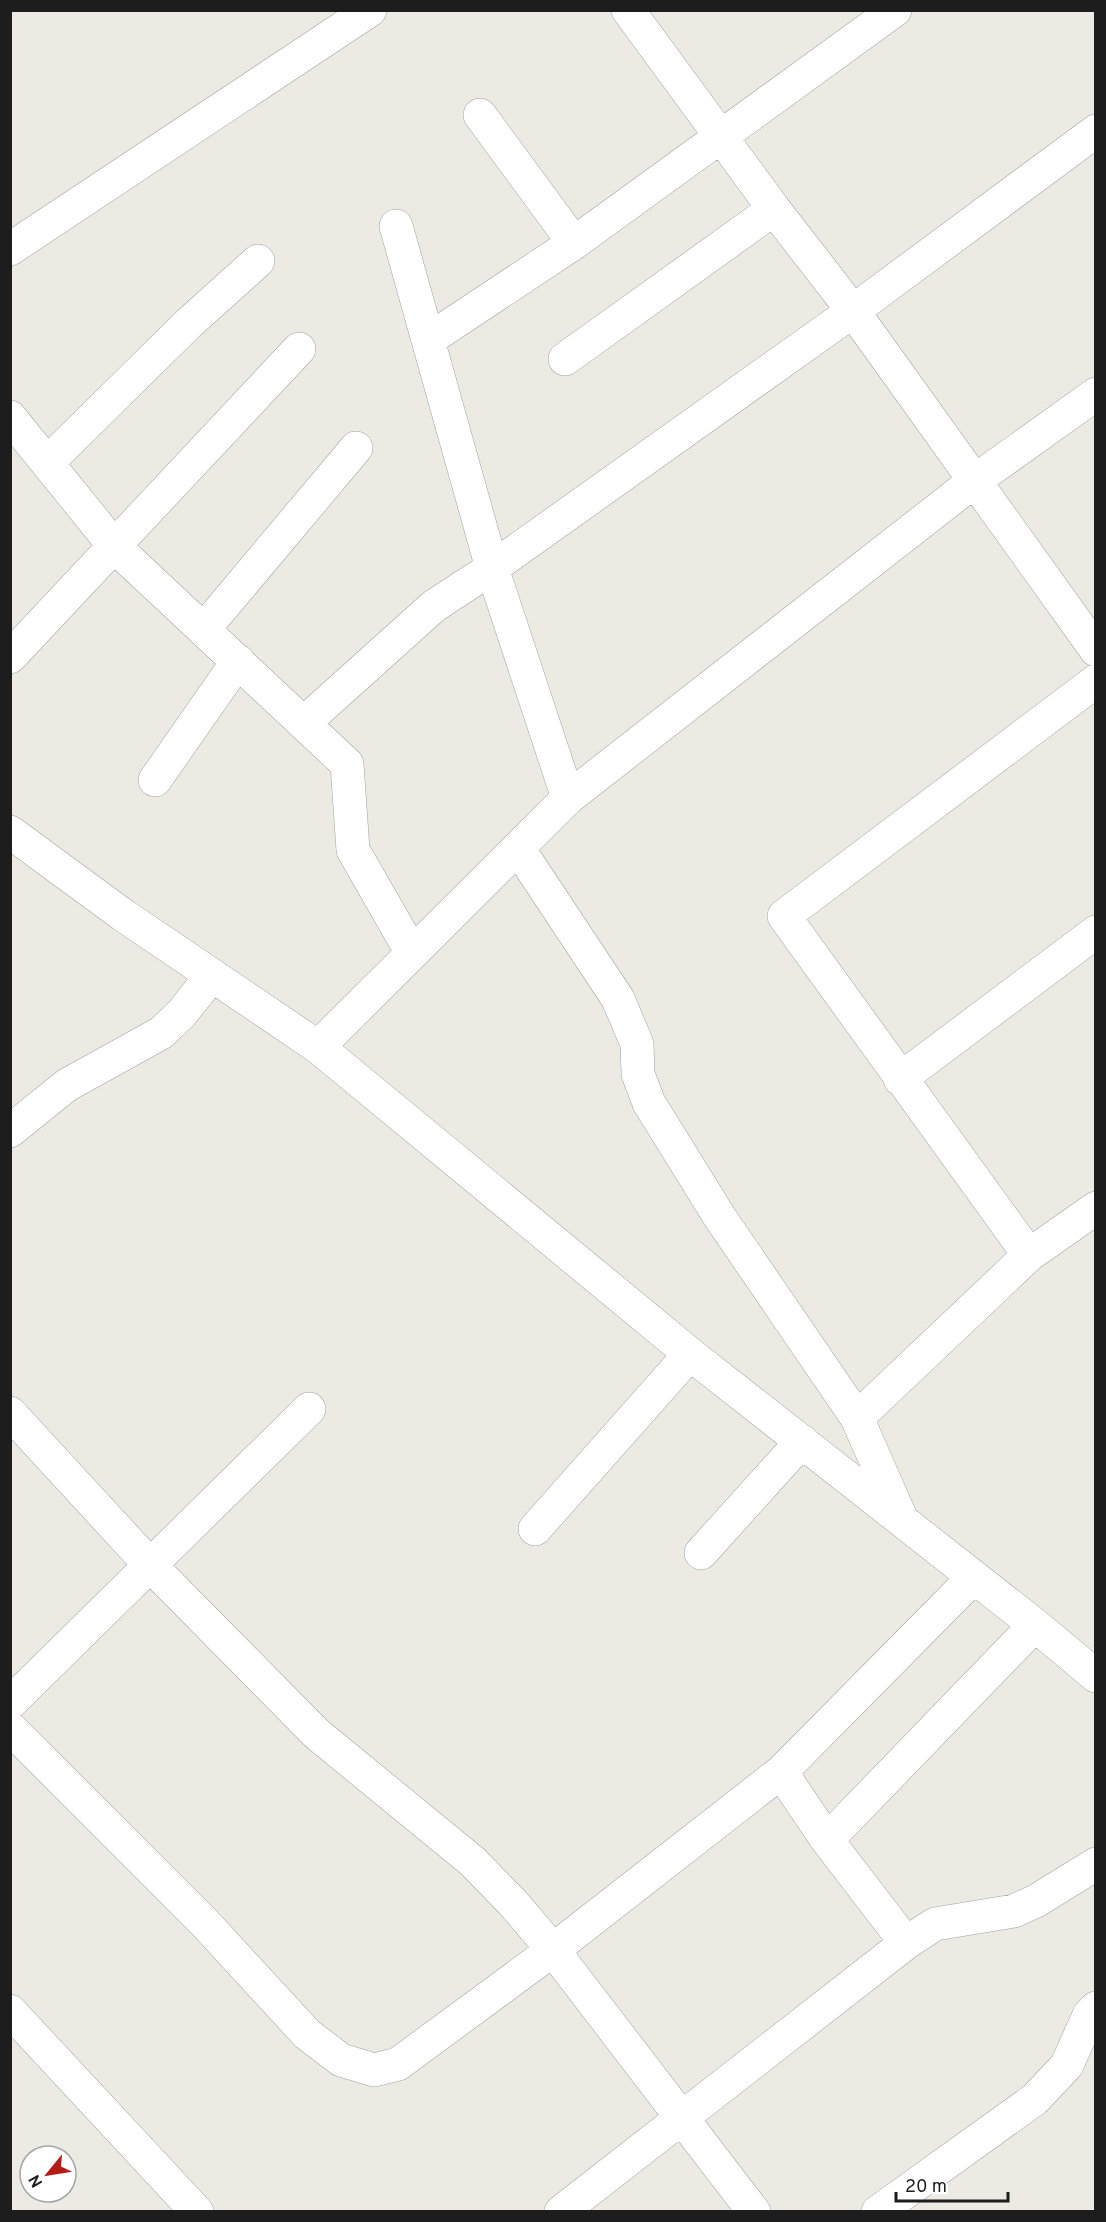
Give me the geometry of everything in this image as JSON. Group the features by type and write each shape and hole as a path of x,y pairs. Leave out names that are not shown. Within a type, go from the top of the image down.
{"street":[{"path":"10,249 370,10"},
{"path":"628,10 774,209 853,311 1095,650"},
{"path":"428,340 574,243 895,10"},
{"path":"480,115 574,243"},
{"path":"305,722 434,606 853,311 1095,131"},
{"path":"565,359 774,209"},
{"path":"396,226 492,567 568,798"},
{"path":"47,463 189,323 258,261"},
{"path":"10,657 299,349"},
{"path":"318,1047 568,798 973,482 1095,394"},
{"path":"10,417 115,547 305,722 347,764 353,850 412,953"},
{"path":"204,629 356,448"},
{"path":"155,780 238,662"},
{"path":"1029,1255 784,916 1095,681"},
{"path":"10,832 123,915 318,1047 690,1354 1035,1625 1095,1676"},
{"path":"518,848 618,999 638,1044 638,1074 649,1103 719,1216 857,1418 902,1522"},
{"path":"900,1079 1095,932"},
{"path":"10,1131 67,1085 161,1034 182,1013 212,975"},
{"path":"857,1418 1029,1255 1095,1208"},
{"path":"535,1529 690,1354"},
{"path":"10,1703 309,1409"},
{"path":"10,1413 150,1565 317,1734 472,1861 553,1950 754,2211"},
{"path":"701,1553 802,1441"},
{"path":"10,1728 204,1922 307,2034 341,2060 374,2070 398,2064 553,1950 781,1773 974,1577"},
{"path":"827,1840 1035,1625"},
{"path":"781,1773 827,1840 906,1943"},
{"path":"561,2211 906,1943 935,1924 1014,1911 1036,1901 1095,1864"},
{"path":"878,2211 1035,2099 1067,2065 1089,2014 1095,2008"},
{"path":"10,2011 197,2211"}]}
